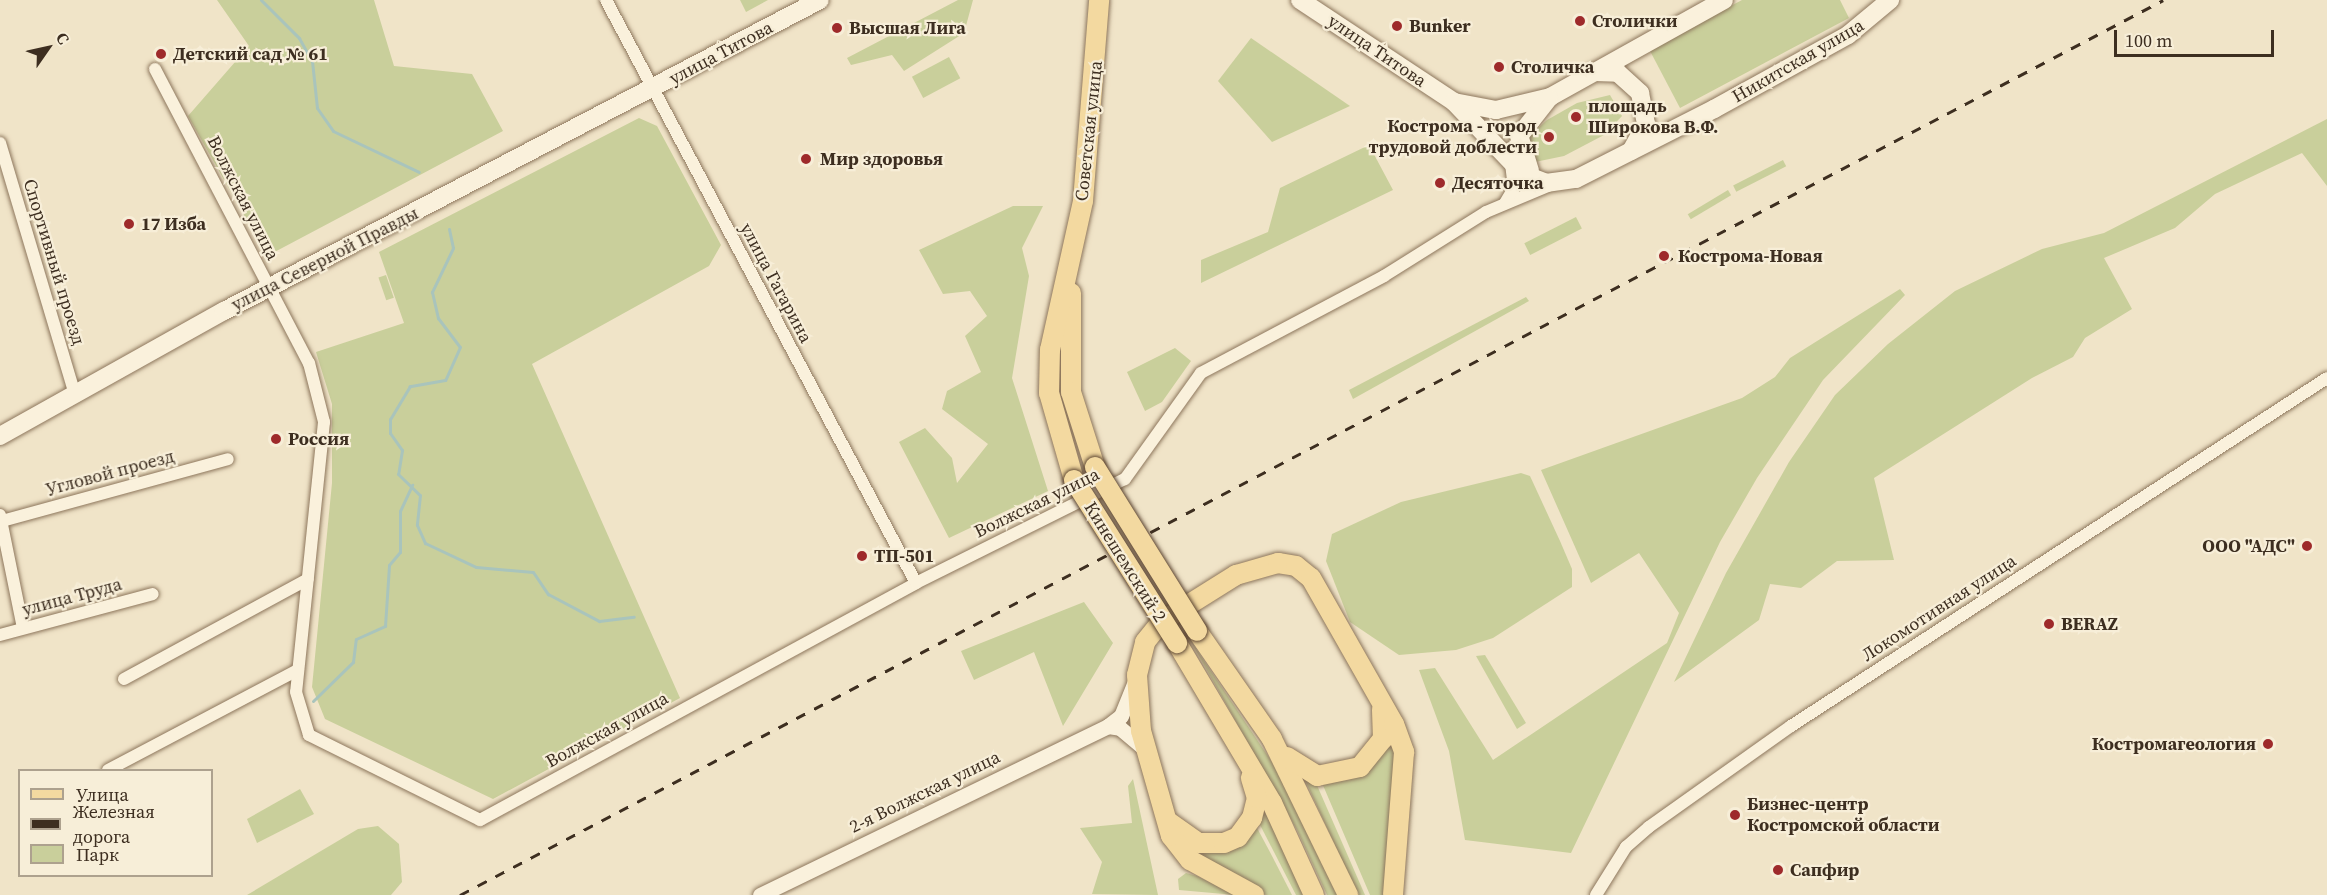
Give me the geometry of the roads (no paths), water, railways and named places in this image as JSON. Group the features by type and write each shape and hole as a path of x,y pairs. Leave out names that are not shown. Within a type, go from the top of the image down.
{"main road":[{"name":"улица Титова","path":"653,89 820,0"},
{"name":"Советская улица","path":"1070,260 1083,201 1099,0"},
{"name":"улица Титова","path":"1300,0 1454,102"},
{"path":"1454,102 1496,110 1550,97 1724,0"},
{"name":"Никитская улица","path":"1539,182 1558,183 1628,154 1848,35 1890,0"},
{"path":"1593,73 1618,73 1640,93 1646,124 1628,154"},
{"name":"улица Северной Правды","path":"0,436 74,392 653,89"},
{"path":"1539,182 1523,158 1519,136 1550,97"},
{"path":"1454,102 1510,158 1539,182"},
{"name":"Кинешемский-2","path":"1070,260 1071,392 1095,467 1197,631 1272,739"},
{"name":"Кинешемский-2","path":"1070,260 1050,350 1050,393 1074,480 1177,643 1245,760"},
{"path":"1254,895 1190,860 1171,836 1162,814 1146,751 1137,675 1145,642 1161,622 1236,575 1278,563 1296,566 1311,578 1381,701 1404,752 1393,895"},
{"path":"1272,739 1304,772 1344,774 1374,755 1383,739 1381,701"},
{"path":"1272,739 1348,895"},
{"path":"1162,814 1176,830 1199,843 1224,843 1238,837 1252,818 1257,798 1245,760"},
{"path":"1245,760 1314,895"}],"street":[{"name":"улица Гагарина","path":"606,0 916,583"},
{"name":"Волжская улица","path":"155,69 309,363 324,422 296,692 309,735 480,820 916,583 1125,479 1201,374 1384,276 1505,203 1558,183"},
{"path":"1505,203 1514,188 1510,158 1519,136"},
{"name":"Спортивный проезд","path":"0,143 74,392"},
{"name":"Локомотивная улица","path":"1596,895 1626,848 1649,827 1791,726 2327,378"},
{"name":"Угловой проезд","path":"23,628 1,517 228,459"},
{"path":"124,680 308,579"},
{"name":"улица Труда","path":"0,635 153,594"},
{"path":"112,769 298,670"},
{"path":"1137,675 1121,716 1108,726 1137,738 1146,751"},
{"name":"2-я Волжская улица","path":"759,895 1108,726"}],"waterway":[{"path":"261,0 299,38 312,61 317,108 333,131 419,172"},
{"path":"449,229 453,248 432,292 438,318 460,347 445,380 410,386 390,419 390,433 402,450 398,474 420,495 417,525 425,543 476,567 533,572 548,594 599,621 634,617"},
{"path":"313,701 353,662 356,639 385,626 389,565 400,552 400,511 412,485"}],"railway":[{"path":"460,895 2163,0"}],"place":[{"name":"Столички","path":"1580,21"},
{"name":"Bunker","path":"1397,26"},
{"name":"Высшая Лига","path":"837,28"},
{"name":"Детский сад № 61","path":"161,54"},
{"name":"Столичка","path":"1499,67"},
{"name":"площадь Широкова В.Ф.","path":"1576,117"},
{"name":"Кострома - город трудовой доблести","path":"1549,137"},
{"name":"Мир здоровья","path":"806,159"},
{"name":"Десяточка","path":"1440,183"},
{"name":"17 Изба","path":"129,224"},
{"name":"Кострома-Новая","path":"1664,256"},
{"name":"Россия","path":"276,439"},
{"name":"ООО \"АДС\"","path":"2307,546"},
{"name":"ТП-501","path":"862,556"},
{"name":"BERAZ","path":"2049,624"},
{"name":"Костромагеология","path":"2268,744"},
{"name":"Бизнес-центр Костромской области","path":"1735,815"},
{"name":"Сапфир","path":"1778,870"}]}
